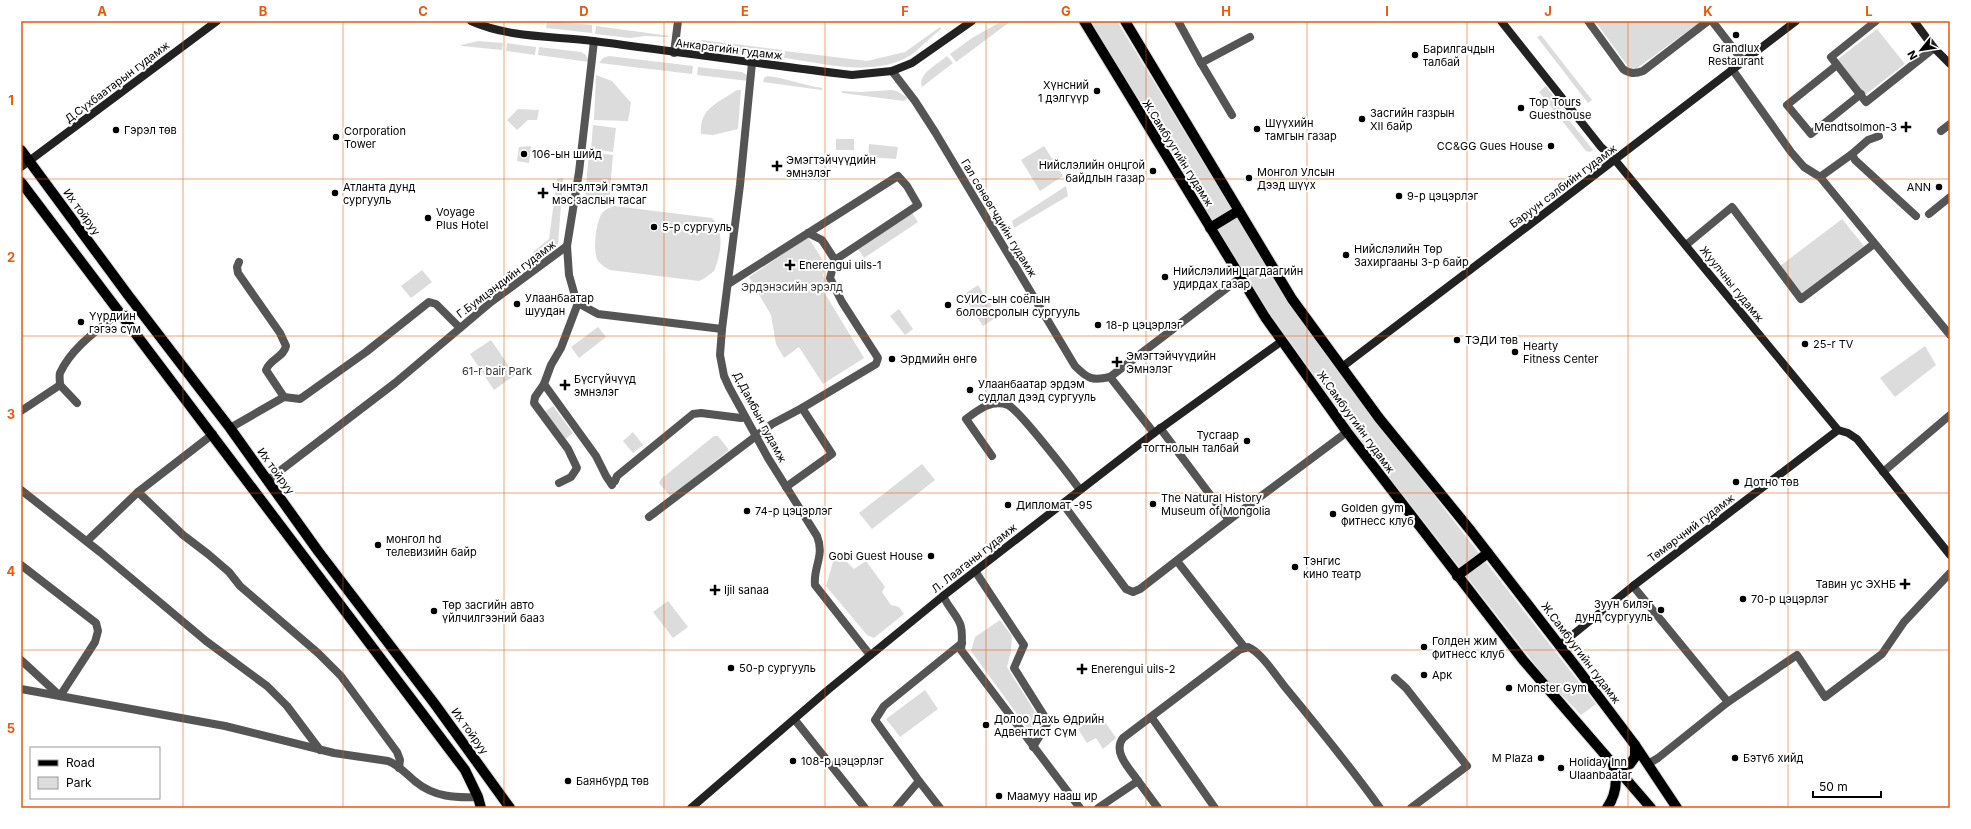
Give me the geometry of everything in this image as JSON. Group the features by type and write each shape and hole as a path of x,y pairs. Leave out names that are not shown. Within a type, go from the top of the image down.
{"main road":[{"name":"Д.Сүхбаатарын гудамж","path":"25,164 217,21"},
{"name":"Анкарагийн гудамж","path":"471,21 495,29 514,33 594,41 674,53 852,75 892,71 912,63 972,21"},
{"name":"Ж.Самбуугийн гудамж","path":"1084,21 1240,278 1346,432 1457,576 1554,698 1612,761 1651,808"},
{"name":"Ж.Самбуугийн гудамж","path":"1125,21 1292,299 1379,418 1560,645 1635,745 1677,808"},
{"name":"Жуулчны гудамж","path":"1501,21 1601,147 1615,160 1838,430 1848,433 1857,439 1950,555"},
{"name":"Баруун сэлбийн гудамж","path":"1342,366 1796,21"},
{"path":"1914,21 1934,48 1950,64"},
{"name":"Их тойруу","path":"21,150 25,164 230,428 318,551 416,679 510,808"},
{"path":"21,182 213,434 465,770 478,798 480,808"},
{"path":"1210,228 1238,211"},
{"name":"Л. Лааганы гудамж","path":"691,808 870,654 943,596 1157,431 1282,341"},
{"name":"Төмөрчний гудамж","path":"1560,645 1633,586 1838,430"},
{"path":"1457,576 1488,553"},
{"path":"1612,761 1621,766 1630,764 1635,757 1635,745"},
{"path":"1606,808 1616,788 1616,776 1612,761"},
{"path":"1666,792 1683,808"}],"street":[{"path":"674,53 678,21"},
{"path":"1178,21 1232,114"},
{"path":"1588,21 1623,69 1627,72 1638,73 1643,71 1708,21"},
{"path":"1712,21 1742,61"},
{"path":"1876,21 1831,57 1866,102 1934,48"},
{"path":"1201,63 1250,37"},
{"name":"Г.Бумцэндийн гудамж","path":"230,428 284,397 300,399 366,352 429,302 436,304 460,328 491,302 567,246 579,172 594,41"},
{"name":"Д.Дамбын гудамж","path":"752,63 740,185 722,330 720,355 724,376 756,436 817,536 821,547 814,578 815,585 870,654"},
{"path":"1837,65 1787,105 1811,134 1861,94"},
{"path":"1732,69 1791,152 1804,167 1820,177 1950,335"},
{"name":"Гал сөнөөгчдийн гудамж","path":"892,71 915,101 935,132 1075,366 1087,377 1098,380 1110,377"},
{"path":"1941,130 1950,124"},
{"path":"1820,177 1852,154 1868,140 1879,136"},
{"path":"1852,154 1855,160 1916,216"},
{"path":"649,517 772,424 876,364 878,358 842,302 830,278 835,260 918,205 907,186 898,176 728,284"},
{"path":"1929,214 1950,197"},
{"path":"1686,245 1732,207 1801,299 1874,244"},
{"path":"808,233 822,240 835,260"},
{"path":"558,483 571,477 577,468 568,449 534,403 535,397 544,384 551,365 562,348 578,303 569,275 567,246"},
{"path":"239,262 237,267 238,273 280,333 286,346 284,353 272,361 266,370 284,397"},
{"path":"1229,520 1157,431 1110,377 1240,278"},
{"path":"578,303 598,314 722,330"},
{"path":"77,403 60,385 60,374 77,349 120,312"},
{"path":"268,480 395,383 460,328"},
{"path":"544,384 614,483 617,476 693,414 700,413 741,418 745,417"},
{"path":"21,411 60,385"},
{"path":"992,456 966,419 988,404 1008,406 1020,416 1080,490"},
{"path":"786,487 832,454 802,408"},
{"path":"1883,472 1950,415"},
{"path":"1062,504 1130,591 1133,592 1140,589 1346,432"},
{"path":"86,541 138,492 213,434"},
{"path":"21,490 86,541 206,641 267,686 287,706 320,750"},
{"path":"138,492 183,535 229,572 240,586 341,676 397,752 400,760 399,768"},
{"path":"1177,561 1244,648"},
{"path":"21,565 96,623 98,631 94,642 60,696"},
{"path":"975,571 1024,645 1014,668 1048,722 1033,747"},
{"path":"1648,764 1658,758 1728,702 1797,655 1825,697 1882,654 1904,622 1950,574"},
{"path":"1633,586 1728,702"},
{"path":"943,596 959,619 963,633 961,650 1080,808"},
{"path":"940,808 874,720 884,706 962,643"},
{"path":"1158,808 1120,754 1119,746 1123,738 1152,718 1244,648 1252,649 1263,660 1322,731 1380,808"},
{"path":"21,660 60,696"},
{"path":"1395,678 1406,688 1467,766 1411,808"},
{"path":"21,689 225,726 320,750 388,761 399,768 417,784 432,792 453,797 478,798"},
{"path":"1152,718 1215,808"},
{"path":"795,720 865,808"},
{"path":"896,808 919,781"},
{"path":"1098,808 1138,781"}],"green space":[{"path":"547,21 592,25 592,33 546,28"},
{"path":"1002,21 1011,21 956,62 950,54 972,38"},
{"path":"1089,21 1117,21 1290,305 1346,382 1596,704 1581,715 1548,681 1368,450 1272,317"},
{"path":"1595,21 1700,21 1700,22 1632,72"},
{"path":"596,26 670,36 645,36 630,38 595,34"},
{"path":"940,27 941,29 911,55 897,62 881,66 849,67 784,58 785,51 867,61 905,52"},
{"path":"1877,29 1905,64 1865,95 1838,59"},
{"path":"1541,35 1592,100 1588,103 1537,37"},
{"path":"702,40 782,50 781,57 701,47"},
{"path":"478,41 503,43 502,50 461,45"},
{"path":"507,43 536,47 535,55 506,51"},
{"path":"539,47 581,52 586,55 589,62 538,55"},
{"path":"609,56 693,66 692,74 599,63 603,58"},
{"path":"947,56 953,63 922,87 921,82 925,74"},
{"path":"698,67 742,72 747,75 749,81 697,75"},
{"path":"596,75 612,81 631,103 628,121 594,120"},
{"path":"767,76 822,88 822,90 763,82 764,78"},
{"path":"1546,86 1561,110 1593,150 1590,152 1586,151 1539,92"},
{"path":"737,90 741,90 738,129 713,135 701,134 703,118 711,107"},
{"path":"842,91 862,92 897,91 908,98 904,101 842,93"},
{"path":"518,109 539,110 537,120 528,120 517,130 507,120"},
{"path":"593,125 616,128 613,152 591,149"},
{"path":"836,139 854,139 854,150 836,150"},
{"path":"869,144 898,147 896,159 868,157"},
{"name":"106-ын шийд","path":"531,146 529,163 517,161 519,147"},
{"path":"1044,146 1063,176 1040,191 1021,160"},
{"path":"589,152 613,155 609,201 585,198"},
{"path":"563,178 558,245 538,259 533,252 549,239 557,179"},
{"path":"1066,186 1068,196 1014,228 1012,221"},
{"path":"614,206 712,218 719,230 720,236 720,250 714,271 699,281 610,270 605,267 598,261 595,251 598,221 603,212"},
{"path":"912,213 918,222 864,258 858,249"},
{"path":"1842,219 1864,246 1802,293 1780,266"},
{"name":"Эрдэнэсийн эрэлд","path":"808,237 826,265 823,276 830,287 824,292 864,358 823,384 799,347 784,358 776,344 771,315 749,277"},
{"path":"422,270 432,282 411,298 401,286"},
{"path":"978,285 998,316 983,326 963,295"},
{"path":"899,309 913,329 905,335 890,316"},
{"path":"598,327 606,337 579,358 571,347"},
{"name":"61-r bair Park","path":"491,340 515,375 494,390 470,354"},
{"path":"1925,346 1936,365 1895,397 1880,378"},
{"path":"553,406 573,433 563,441 543,413"},
{"path":"633,432 643,445 633,453 623,441"},
{"path":"714,436 718,436 729,450 671,497 659,483 661,479"},
{"path":"922,464 935,480 872,529 859,513"},
{"path":"835,555 841,556 854,569 866,561 885,587 882,592 891,605 899,607 904,614 874,638 867,635 826,586"},
{"path":"668,601 688,627 673,638 653,612"},
{"path":"1000,620 1012,636 1011,651 1007,667 1040,720 1030,732 971,651 975,637"},
{"path":"925,690 938,709 900,737 886,719"},
{"path":"1099,713 1116,738 1103,749 1096,738 1087,743 1078,729"}],"place":[{"name":"Grandlux Restaurant","path":"1736,35"},
{"name":"Барилгачдын талбай","path":"1415,55"},
{"name":"Хүнсний 1 дэлгүүр","path":"1097,91"},
{"name":"Top Tours Guesthouse","path":"1521,108"},
{"name":"Засгийн газрын XII байр","path":"1362,119"},
{"name":"Mendtsolmon-3","path":"1906,127"},
{"name":"Шүүхийн тамгын газар","path":"1257,129"},
{"name":"Гэрэл төв","path":"116,130"},
{"name":"Corporation Tower","path":"336,137"},
{"name":"CC&GG Gues House","path":"1551,146"},
{"name":"106-ын шийд","path":"524,154"},
{"name":"Эмэгтэйчүүдийн эмнэлэг","path":"777,166"},
{"name":"Нийслэлийн онцгой байдлын газар","path":"1153,171"},
{"name":"Монгол Улсын Дээд шүүх","path":"1249,178"},
{"name":"ANN","path":"1939,187"},
{"name":"Атланта дунд сургууль","path":"335,193"},
{"name":"Чингэлтэй гэмтэл мэс заслын тасаг","path":"543,193"},
{"name":"9-р цэцэрлэг","path":"1399,196"},
{"name":"Voyage Plus Hotel","path":"428,218"},
{"name":"5-р сургууль","path":"654,227"},
{"name":"Нийслэлийн Төр Захиргааны 3-р байр","path":"1346,255"},
{"name":"Enerengui uils-1","path":"790,265"},
{"name":"Нийслэлийн цагдаагийн удирдах газар","path":"1165,277"},
{"name":"Улаанбаатар шуудан","path":"517,304"},
{"name":"СУИС-ын соёлын боловсролын сургууль","path":"948,305"},
{"name":"Үүрдийн гэгээ сүм","path":"81,322"},
{"name":"18-р цэцэрлэг","path":"1098,325"},
{"name":"ТЭДИ төв","path":"1457,340"},
{"name":"25-r TV","path":"1805,344"},
{"name":"Hearty Fitness Center","path":"1515,352"},
{"name":"Эрдмийн өнгө","path":"892,359"},
{"name":"Эмэгтэйчүүдийн Эмнэлэг","path":"1117,362"},
{"name":"Бүсгүйчүүд эмнэлэг","path":"565,385"},
{"name":"Улаанбаатар эрдэм судлал дээд сургууль","path":"970,390"},
{"name":"Тусгаар тогтнолын талбай","path":"1247,441"},
{"name":"Дотно төв","path":"1736,482"},
{"name":"The Natural History Museum of Mongolia","path":"1153,504"},
{"name":"Дипломат -95","path":"1008,505"},
{"name":"74-р цэцэрлэг","path":"747,511"},
{"name":"Golden gym фитнесс клуб","path":"1333,514"},
{"name":"монгол hd телевизийн байр","path":"378,545"},
{"name":"Gobi Guest House","path":"931,556"},
{"name":"Тэнгис кино театр","path":"1295,567"},
{"name":"Тавин ус ЭХНБ","path":"1905,584"},
{"name":"Ijil sanaa","path":"715,590"},
{"name":"70-р цэцэрлэг","path":"1743,599"},
{"name":"Зуун билэг дунд сургууль","path":"1661,610"},
{"name":"Төр засгийн авто үйлчилгээний бааз","path":"434,611"},
{"name":"Голден жим фитнесс клуб","path":"1424,647"},
{"name":"50-р сургууль","path":"731,668"},
{"name":"Enerengui uils-2","path":"1082,669"},
{"name":"Арк","path":"1424,675"},
{"name":"Monster Gym","path":"1509,688"},
{"name":"Долоо Дахь Өдрийн Адвентист Сүм","path":"986,725"},
{"name":"M Plaza","path":"1541,758"},
{"name":"Бэтүб хийд","path":"1735,758"},
{"name":"108-р цэцэрлэг","path":"793,761"},
{"name":"Holiday Inn Ulaanbaatar","path":"1561,768"},
{"name":"Баянбүрд төв","path":"568,781"},
{"name":"Маамуу нааш ир","path":"999,796"}]}
